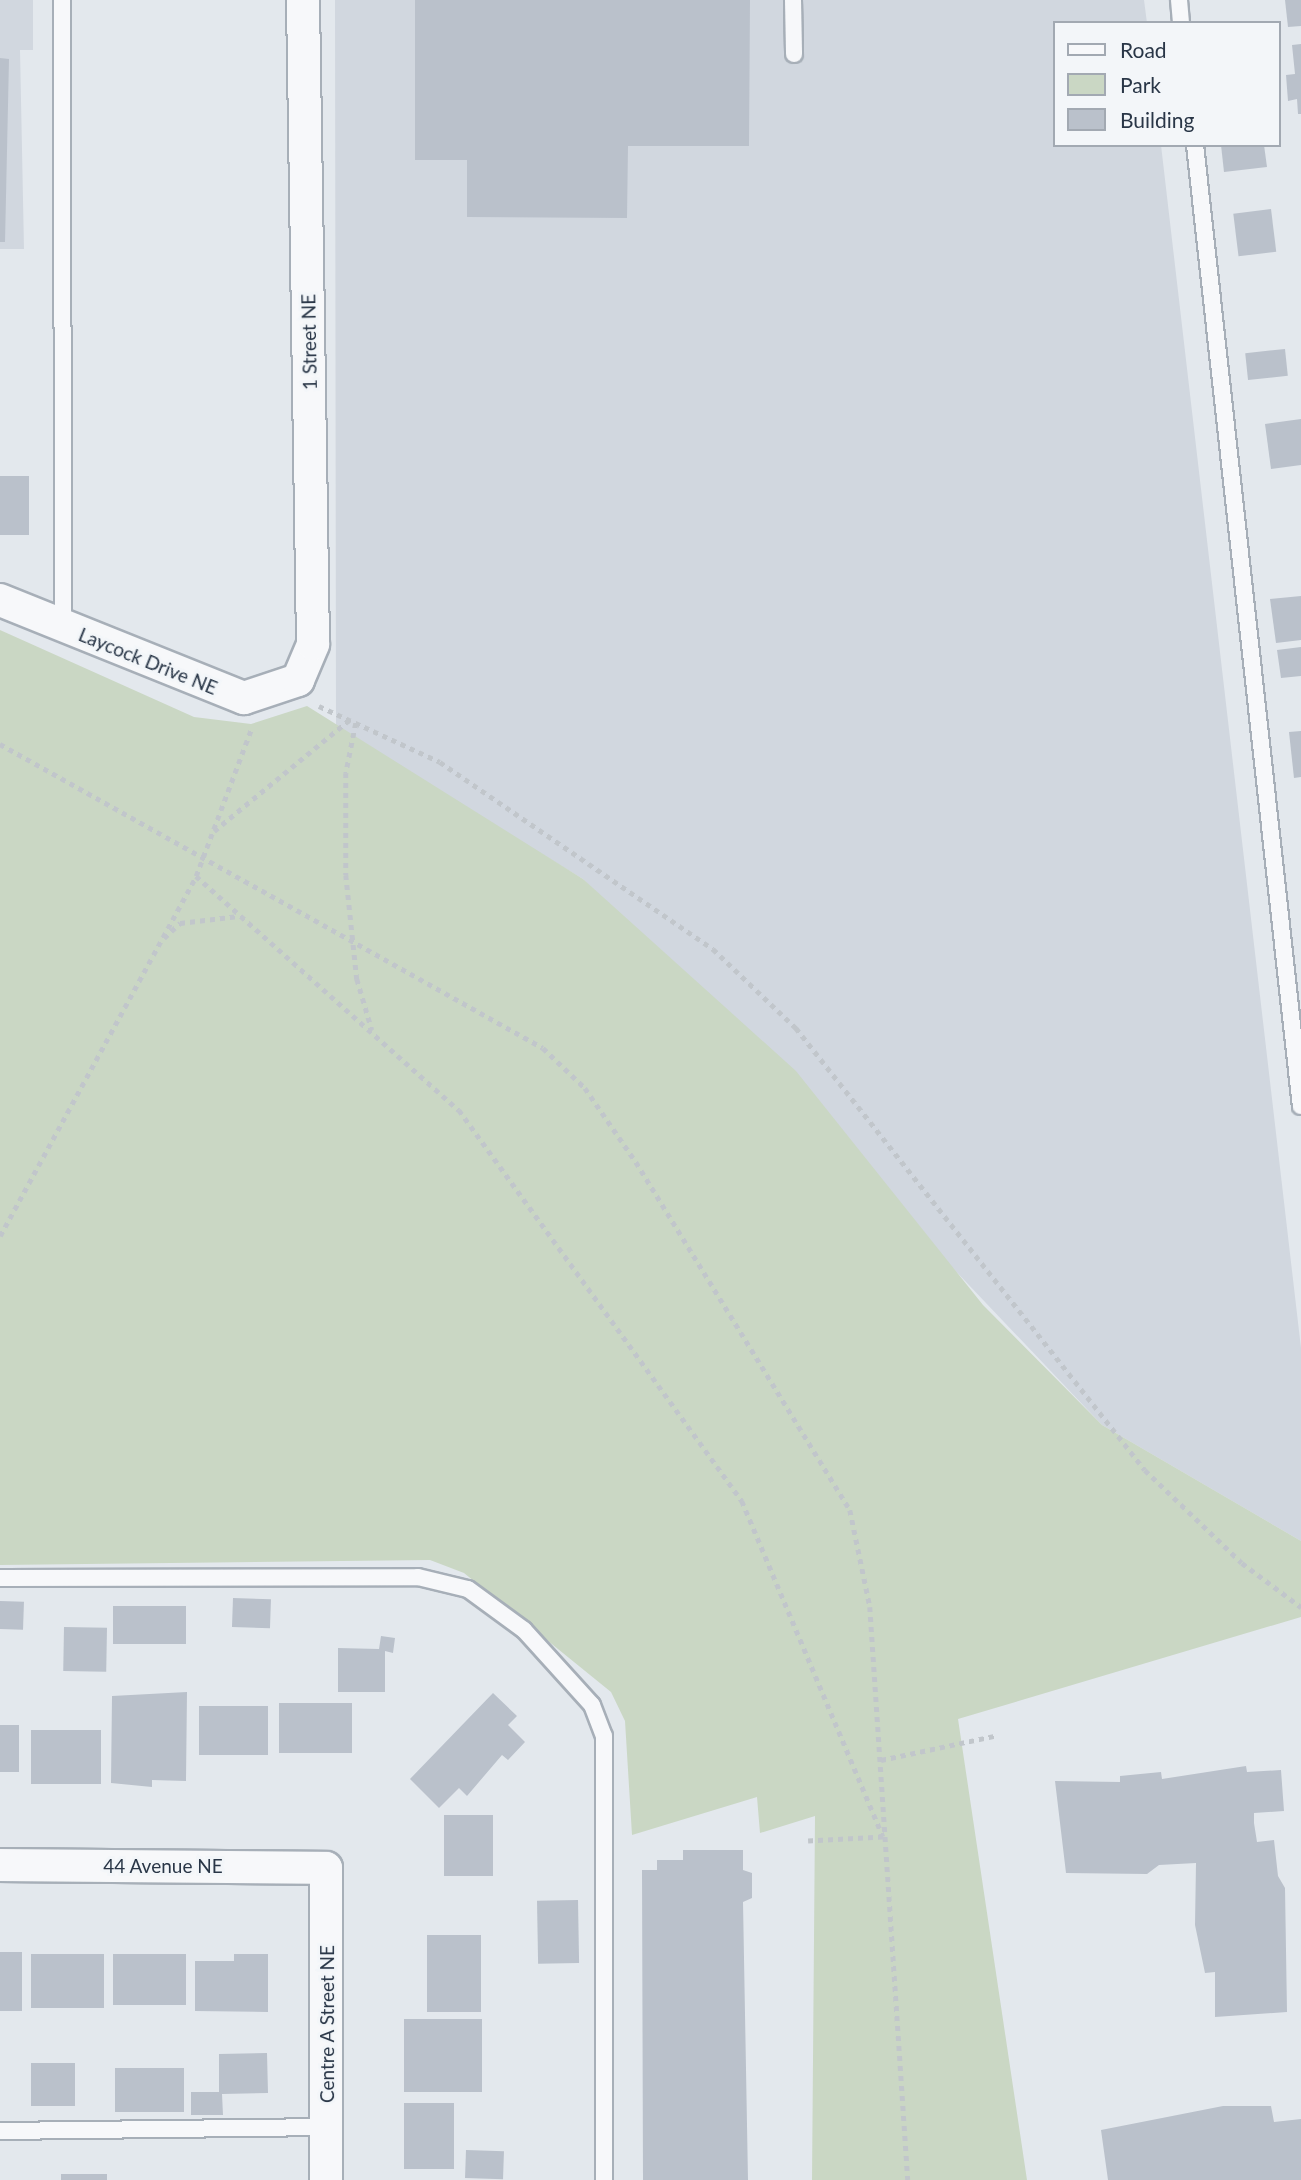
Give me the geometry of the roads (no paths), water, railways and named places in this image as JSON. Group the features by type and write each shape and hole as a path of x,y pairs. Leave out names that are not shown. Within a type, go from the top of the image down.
{"street":[{"name":"1 Street NE","path":"303,0 313,644 306,692"},
{"name":"Laycock Drive NE","path":"0,600 244,698 306,692"},
{"name":"44 Avenue NE","path":"0,1865 326,1868"},
{"name":"Centre A Street NE","path":"326,1868 326,2180"}],"lane":[{"path":"62,0 63,627"},
{"path":"793,0 794,54"},
{"path":"1179,0 1181,21"},
{"path":"1195,147 1301,1106"},
{"path":"0,1578 418,1577 468,1589 524,1630 592,1706 604,1735 604,2180"},
{"path":"0,2131 327,2127"}]}
